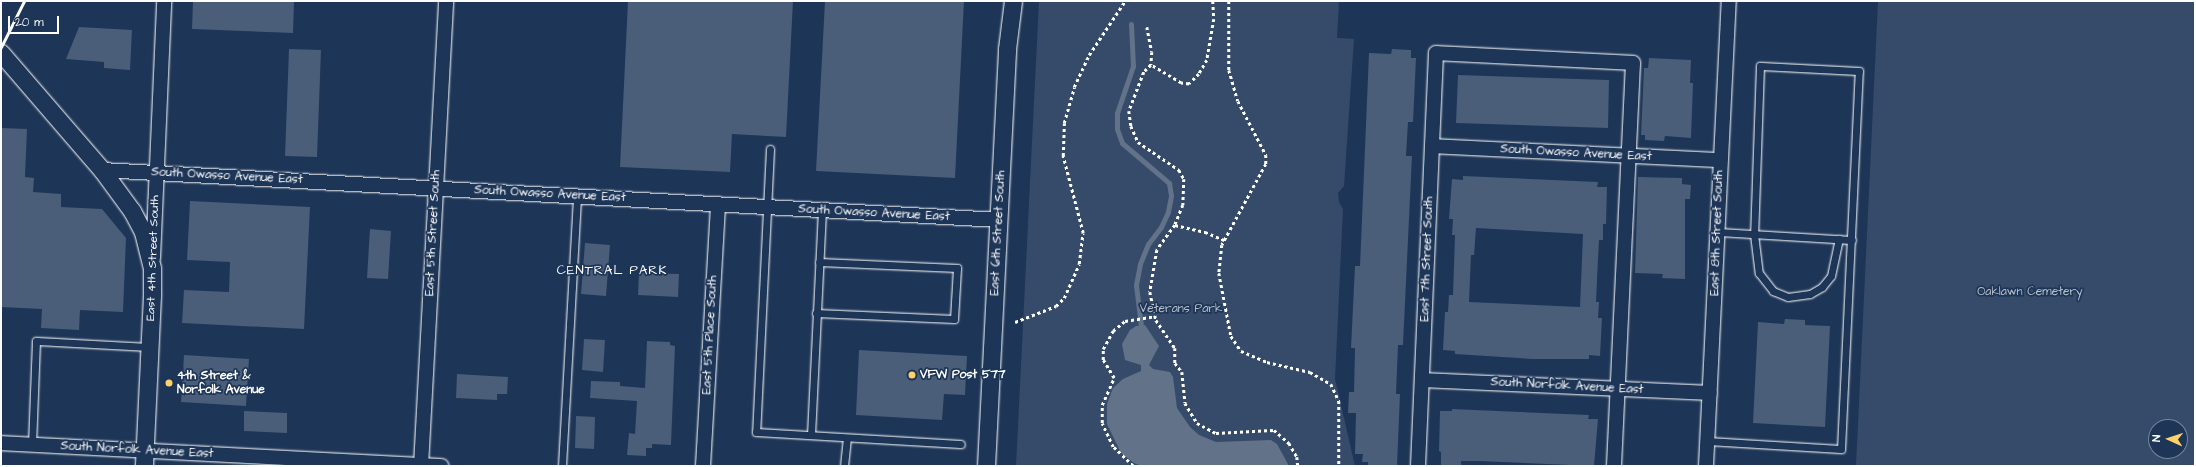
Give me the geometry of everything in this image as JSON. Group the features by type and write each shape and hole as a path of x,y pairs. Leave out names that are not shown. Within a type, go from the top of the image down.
{"street":[{"name":"East 4th Street South","path":"144,459 164,1"},
{"name":"East 5th Street South","path":"421,466 446,1"},
{"name":"East 8th Street South","path":"1706,466 1729,1"},
{"name":"East 6th Street South","path":"986,466 998,220 1011,4"},
{"path":"1,53 102,170 123,198 143,232 152,268 152,295"},
{"name":"East 7th Street South","path":"1418,466 1423,380 1436,53 1633,63 1629,156"},
{"name":"South Owasso Avenue East","path":"1432,146 1720,160"},
{"path":"1614,466 1629,156"},
{"name":"South Owasso Avenue East","path":"102,170 436,187 998,220"},
{"name":"East 5th Place South","path":"703,466 718,204"},
{"name":"South Norfolk Avenue East","path":"1423,380 1710,393"},
{"name":"South Norfolk Avenue East","path":"1,443 32,445 144,459 441,466"}],"lane":[{"path":"1707,441 1841,449 1859,71 1760,66 1754,234 1759,273 1773,291 1788,297 1810,294 1822,287 1831,276 1836,260 1839,239"},
{"path":"770,149 756,432 960,444"},
{"path":"562,466 577,195"},
{"path":"811,435 822,210"},
{"path":"1718,232 1852,240"},
{"path":"816,313 954,319 957,268 819,262"},
{"path":"32,445 36,341 150,347"},
{"path":"844,466 847,438"}],"path":[{"path":"1015,322 1056,306 1064,298 1079,264 1083,233 1063,156 1064,124 1074,87 1089,55 1125,1"},
{"path":"1151,65 1181,83 1189,84 1194,80 1207,60 1214,19 1213,1"},
{"path":"1229,1 1228,70 1238,101 1266,155 1266,164 1224,240 1220,256 1220,284 1231,336 1236,346 1267,362 1310,372 1331,384 1339,400 1339,466"},
{"path":"1147,27 1152,52 1151,65 1144,72 1134,92 1129,117 1138,142 1173,165 1184,179 1183,206 1175,225 1156,250 1150,284 1155,316 1175,348 1176,363 1182,372 1185,403 1197,423 1216,433 1274,430 1289,443 1297,457 1298,466"},
{"path":"1175,225 1206,232 1224,240"},
{"path":"1133,466 1113,447 1105,432 1101,414 1105,394 1114,378 1103,360 1103,349 1113,331 1129,319 1155,316"}],"green space":[{"name":"Veterans Park","path":"1039,1 1339,1 1337,38 1354,39 1344,186 1338,193 1339,202 1343,209 1335,379 1355,466 1016,466"},
{"name":"Oaklawn Cemetery","path":"1878,1 2195,1 2195,466 1856,466"}],"shaded area":[{"path":"1145,325 1159,346 1149,365 1153,369 1170,372 1173,377 1177,408 1190,427 1199,435 1216,442 1271,440 1277,444 1289,466 1142,466 1134,463 1121,453 1107,424 1107,404 1113,388 1123,379 1141,371 1141,365 1125,360 1122,344 1130,330 1136,326"}],"building":[{"path":"193,1 294,1 293,33 192,29"},
{"path":"628,1 793,1 786,137 732,134 730,172 620,167"},
{"path":"825,1 964,1 955,178 816,171"},
{"path":"79,27 132,30 130,70 104,68 104,62 66,59"},
{"path":"289,49 321,50 317,157 285,156"},
{"path":"1392,49 1411,50 1411,58 1416,58 1413,122 1408,122 1406,156 1412,156 1403,345 1398,345 1396,394 1400,394 1397,466 1368,466 1368,462 1362,462 1363,454 1355,454 1356,413 1348,413 1349,392 1354,392 1355,348 1351,348 1355,266 1360,266 1369,53 1391,54"},
{"path":"1649,58 1691,60 1690,83 1693,83 1691,138 1665,136 1664,141 1645,140 1645,135 1641,135 1644,68 1648,68"},
{"path":"1458,75 1609,80 1608,128 1456,123"},
{"path":"1,128 27,129 25,177 34,178 33,192 61,194 61,207 102,209 126,238 123,312 80,310 79,330 41,328 42,309 1,307"},
{"path":"1463,176 1598,182 1597,187 1607,187 1606,224 1603,224 1603,240 1599,240 1596,302 1599,302 1598,318 1602,318 1600,356 1589,355 1589,359 1532,359 1455,354 1455,351 1443,350 1445,312 1448,312 1449,295 1453,295 1455,235 1452,235 1453,219 1449,219 1452,179 1463,180","holes":["1476,228 1583,234 1580,307 1469,302 1471,255 1474,255"]},
{"path":"1638,177 1682,178 1682,184 1691,185 1690,199 1685,199 1685,279 1662,278 1663,274 1635,273"},
{"path":"190,201 310,207 304,329 182,323 184,290 229,292 230,262 187,260"},
{"path":"370,229 391,231 388,279 367,278"},
{"path":"585,243 610,245 606,296 581,294"},
{"path":"639,273 679,274 678,297 638,295"},
{"path":"1785,319 1805,320 1805,325 1830,326 1825,427 1753,423 1758,322 1784,324"},
{"path":"584,339 605,340 603,372 582,370"},
{"path":"647,341 670,342 670,345 675,346 671,445 652,444 652,448 646,448 646,456 627,455 629,433 635,434 637,401 590,398 591,381 620,382 620,386 645,388"},
{"name":"VFW Post 577","path":"859,350 967,356 965,395 944,394 942,420 856,415"},
{"path":"184,355 249,359 246,406 181,402"},
{"path":"457,374 508,377 507,394 497,394 497,400 456,398"},
{"path":"1452,409 1589,415 1588,419 1598,419 1594,466 1461,461 1461,466 1441,466 1441,452 1439,451 1440,411 1452,411"},
{"path":"244,411 287,413 287,433 244,431"},
{"path":"576,416 595,417 594,449 575,448"}],"waterway":[{"path":"1131,24 1133,66 1117,113 1117,129 1122,143 1169,183 1171,196 1168,212 1161,227 1148,244 1140,264 1136,285 1141,326"}],"railway":[{"path":"1,47 24,1"}],"place":[{"name":"VFW Post 577","path":"912,375"},
{"name":"4th Street & Norfolk Avenue","path":"169,383"}],"district":[{"name":"CENTRAL PARK","path":"612,270"}]}
